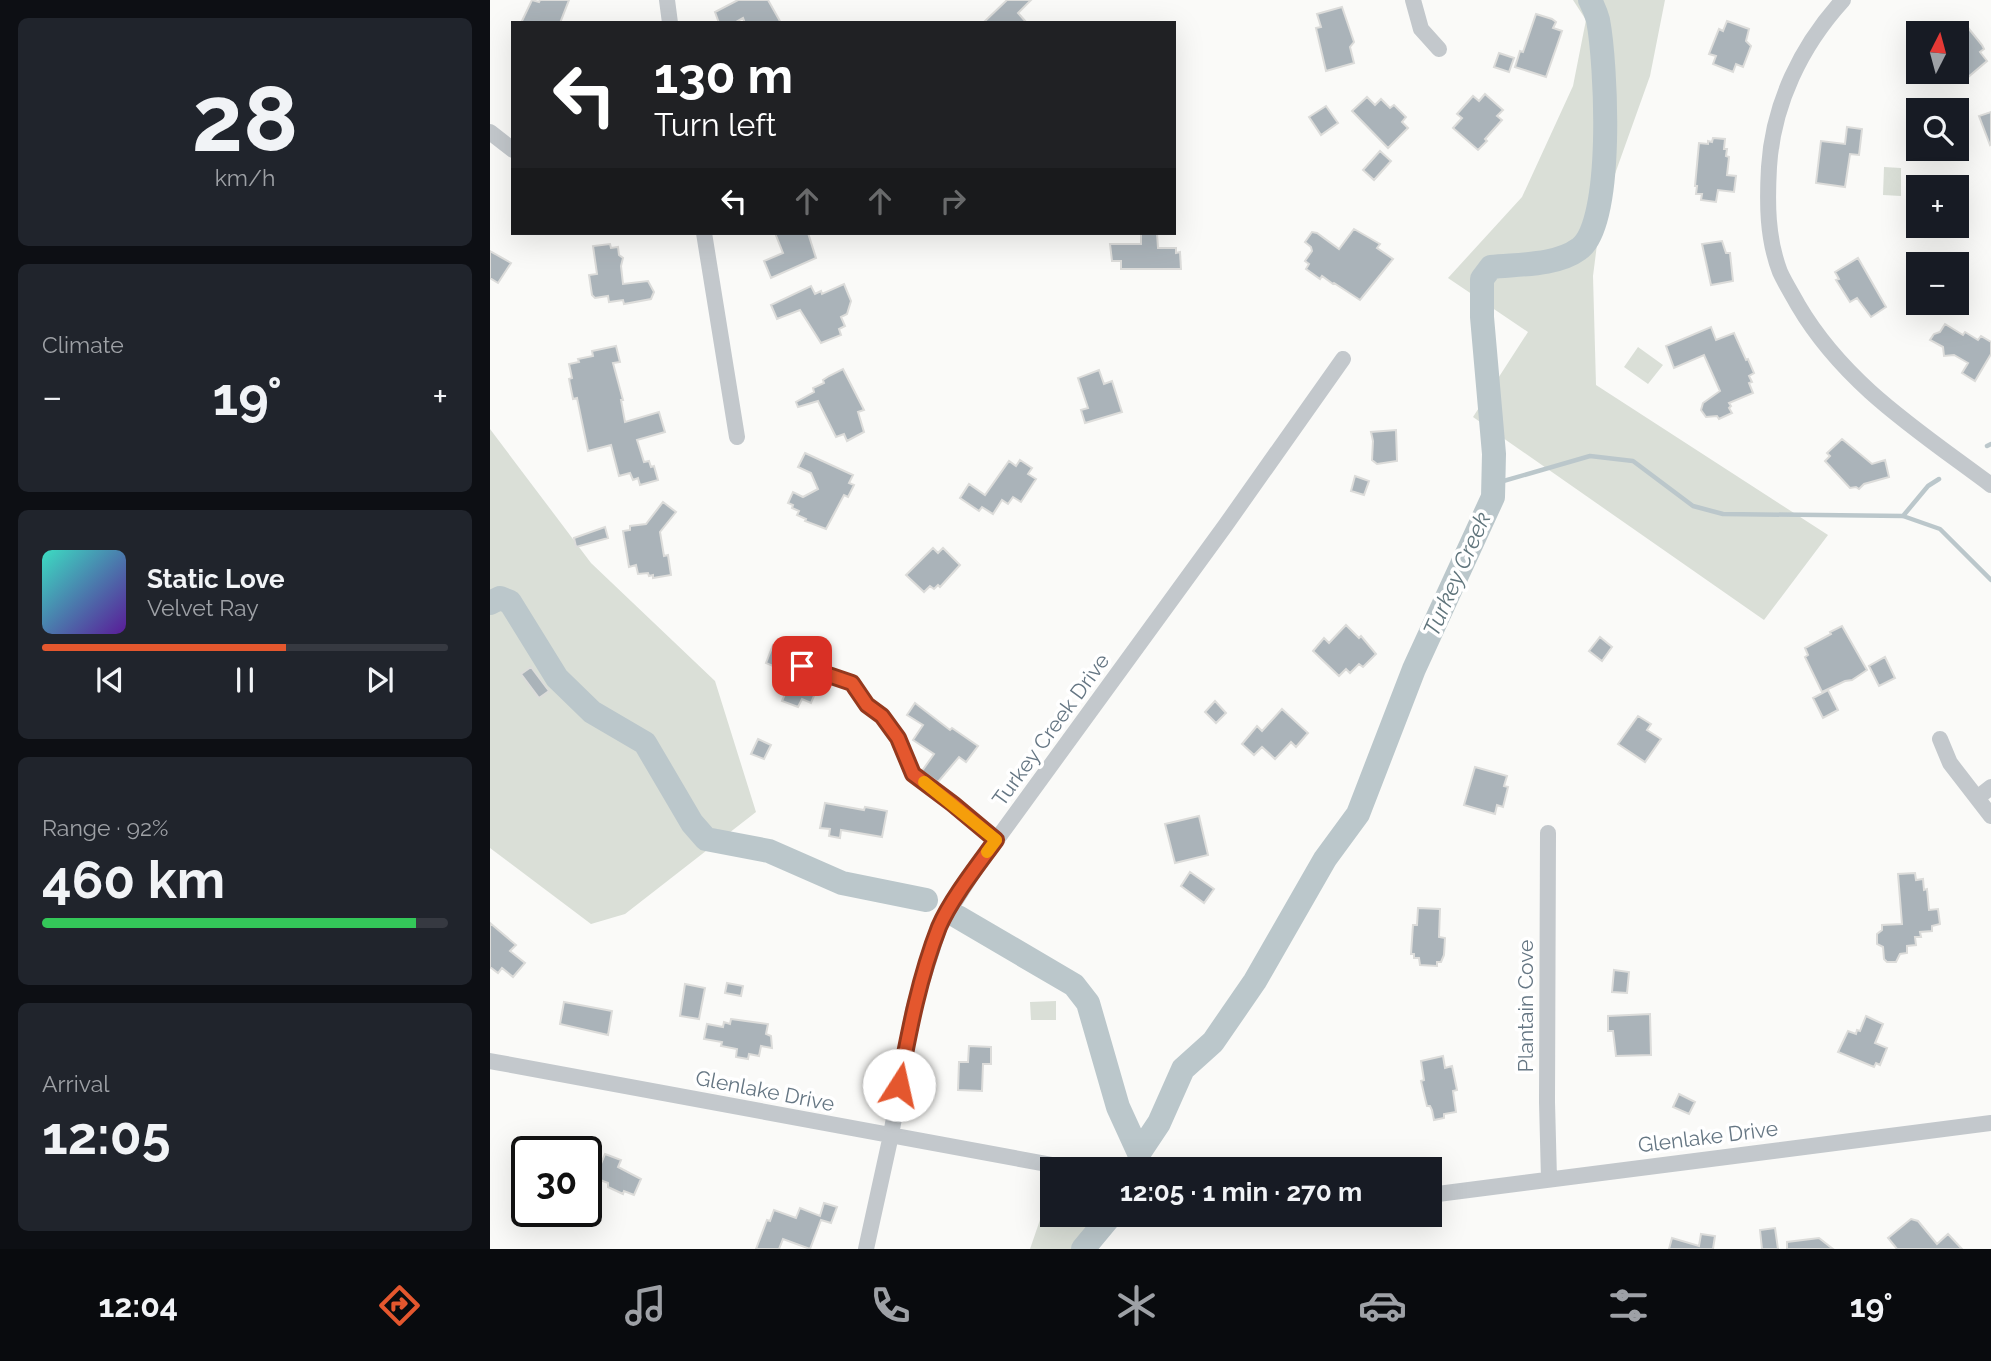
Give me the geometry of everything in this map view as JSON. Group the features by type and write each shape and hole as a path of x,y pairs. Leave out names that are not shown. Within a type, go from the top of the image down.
{"street":[{"path":"667,0 670,21"},
{"path":"1413,0 1421,29 1439,49"},
{"path":"1843,0 1822,23 1796,65 1775,127 1770,154 1767,205 1771,238 1780,273 1811,327 1830,353 1879,401 1991,485"},
{"path":"490,132 511,148"},
{"path":"704,235 737,438"},
{"name":"Turkey Creek Drive","path":"866,1249 891,1135 912,1010 940,925 971,874 1343,359"},
{"path":"1940,739 1950,763 1991,816"},
{"path":"1977,798 1991,787"},
{"name":"Plantain Cove","path":"1548,833 1549,1179"},
{"name":"Glenlake Drive","path":"490,1061 1040,1163"},
{"name":"Glenlake Drive","path":"1442,1193 1991,1123"}],"lane":[{"path":"802,666 852,683 867,705 882,716 898,738 913,774 996,840"}],"shaded area":[{"path":"1573,0 1665,0 1650,76 1601,213 1593,276 1596,385 1828,535 1764,620 1473,417 1528,332 1448,278 1522,197 1573,86 1586,20"},
{"path":"1884,167 1901,168 1901,196 1883,195"},
{"path":"1638,347 1663,365 1648,384 1624,367"},
{"path":"490,429 591,563 715,681 756,812 625,914 591,924 490,848"},
{"path":"1056,1001 1056,1020 1031,1020 1030,1002"},
{"path":"1040,1220 1040,1227 1103,1227 1093,1249 1030,1249"}],"building":[{"path":"532,0 569,0 561,21 522,21"},
{"path":"738,0 768,0 780,21 744,21 743,18 738,21 718,21 715,12"},
{"path":"1007,0 1031,0 1018,13 1025,21 985,21"},
{"path":"1342,7 1354,42 1350,47 1354,63 1326,71 1316,28 1321,27 1317,14"},
{"path":"1536,14 1552,19 1556,22 1553,28 1562,31 1546,77 1515,67"},
{"path":"1727,21 1749,29 1746,41 1751,46 1743,67 1736,64 1733,72 1713,64 1716,56 1709,54 1719,29 1723,31"},
{"path":"1969,29 1982,45 1984,49 1980,52 1987,61 1969,76"},
{"path":"1499,53 1514,58 1509,72 1494,67"},
{"path":"1485,94 1503,110 1497,116 1502,120 1478,150 1453,128 1462,118 1457,114 1473,96 1479,101"},
{"path":"1367,97 1375,105 1381,99 1390,108 1394,105 1406,117 1402,122 1408,128 1388,148 1352,111"},
{"path":"1326,106 1338,123 1321,135 1309,117"},
{"path":"1991,112 1991,144 1990,145 1979,116"},
{"path":"1847,127 1862,129 1859,155 1850,154 1845,187 1816,183 1821,141 1845,144"},
{"path":"1713,138 1725,139 1724,149 1727,149 1726,156 1729,157 1727,175 1736,176 1734,192 1718,190 1716,202 1701,200 1702,194 1696,194 1695,186 1699,143 1708,144"},
{"path":"1380,151 1391,161 1374,180 1363,170"},
{"path":"1354,229 1380,244 1377,248 1393,259 1360,300 1322,276 1320,279 1306,269 1309,264 1305,261 1312,251 1305,242 1312,232 1339,249"},
{"path":"776,235 809,235 816,258 771,278 764,261 783,253"},
{"path":"1141,235 1157,235 1158,248 1176,248 1176,253 1180,252 1181,269 1121,269 1121,261 1112,261 1110,244 1141,244"},
{"path":"1722,241 1726,253 1730,253 1733,281 1711,285 1702,244"},
{"path":"610,244 611,248 618,247 619,255 623,258 623,284 648,281 654,292 651,299 624,304 623,300 609,302 608,296 595,298 592,295 589,275 597,274 593,246"},
{"path":"490,251 511,263 498,283 490,278"},
{"path":"1858,258 1886,307 1871,317 1857,298 1850,302 1836,280 1839,279 1835,272"},
{"path":"844,284 851,301 847,314 841,317 845,326 839,329 841,335 821,343 800,310 777,319 771,305 811,286 815,294 821,291 822,294"},
{"path":"1945,324 1963,335 1965,332 1978,340 1981,336 1991,342 1991,354 1975,381 1962,373 1968,363 1954,355 1944,356 1943,347 1930,340"},
{"path":"1711,327 1716,340 1734,333 1754,373 1749,376 1753,393 1729,403 1732,413 1719,419 1717,416 1706,417 1701,410 1703,403 1720,391 1704,355 1674,368 1666,346"},
{"path":"616,346 620,362 613,363 623,400 625,422 659,412 665,432 637,440 644,462 649,461 651,467 654,466 658,480 640,485 638,478 633,480 630,473 619,476 611,445 588,451 577,398 573,399 569,379 572,378 569,364 593,356 592,351"},
{"path":"843,369 864,410 858,412 864,432 847,441 844,434 836,437 818,401 798,407 796,402 814,392 813,388 824,383 823,380"},
{"path":"1099,370 1104,384 1112,381 1122,412 1085,423 1081,410 1088,408 1078,378"},
{"path":"1396,430 1397,461 1377,464 1372,460 1371,432"},
{"path":"1842,439 1872,464 1885,460 1889,477 1864,484 1859,489 1850,488 1825,461 1830,456 1827,453"},
{"path":"805,453 853,475 849,483 854,485 848,497 844,495 826,529 805,521 806,519 797,515 799,511 788,503 793,492 803,497 818,489 811,473 798,467"},
{"path":"1020,460 1032,468 1028,474 1036,479 1021,502 1013,497 1008,504 1002,500 993,514 982,507 979,511 960,498 969,484 985,495 1009,461 1016,466"},
{"path":"1355,476 1369,481 1364,495 1351,491"},
{"path":"663,502 676,512 660,532 671,575 653,578 653,575 649,576 648,573 638,574 636,565 629,567 623,531 630,530 630,526 646,524"},
{"path":"605,527 608,538 576,547 574,538"},
{"path":"933,548 938,553 943,548 960,565 940,587 938,585 934,589 930,586 924,592 906,575"},
{"path":"1346,625 1359,638 1361,636 1376,654 1363,667 1359,664 1350,673 1346,669 1339,676 1313,651 1324,638 1329,643"},
{"path":"1842,626 1867,670 1852,680 1822,692 1805,657 1808,655 1805,648"},
{"path":"1600,637 1612,647 1602,661 1589,651"},
{"path":"773,645 797,655 789,673 766,663"},
{"path":"1885,657 1895,678 1879,686 1869,666"},
{"path":"531,667 549,691 539,698 521,674"},
{"path":"794,673 819,684 811,703 802,699 798,707 782,701"},
{"path":"1828,690 1838,710 1823,718 1813,698"},
{"path":"1215,701 1226,713 1216,723 1205,712"},
{"path":"915,703 950,730 952,728 978,746 966,762 959,757 938,782 922,771 934,754 913,740 923,725 907,715"},
{"path":"1282,709 1308,733 1296,747 1291,742 1275,759 1262,747 1254,755 1242,744 1257,726 1262,731"},
{"path":"1638,716 1651,724 1647,730 1661,739 1645,762 1618,744"},
{"path":"758,739 771,745 764,759 751,754"},
{"path":"1475,767 1507,776 1504,786 1508,787 1503,807 1497,805 1495,814 1464,805"},
{"path":"825,803 887,811 882,837 841,830 840,838 829,836 830,829 820,828"},
{"path":"1199,816 1208,855 1175,863 1165,824"},
{"path":"1190,872 1214,889 1204,903 1181,886"},
{"path":"1915,873 1916,880 1923,879 1924,890 1927,889 1929,910 1938,909 1940,924 1932,926 1932,931 1920,932 1921,937 1915,937 1916,945 1907,946 1907,953 1900,954 1896,962 1887,962 1884,959 1883,947 1877,944 1877,934 1882,930 1882,925 1902,924 1898,874"},
{"path":"1418,908 1440,909 1439,937 1445,938 1444,955 1441,962 1437,962 1437,966 1420,965 1419,958 1414,958 1414,954 1411,954 1413,925 1417,925"},
{"path":"490,923 516,945 510,951 525,963 513,977 502,968 498,973 490,967"},
{"path":"1614,970 1629,972 1627,993 1612,992"},
{"path":"727,983 743,986 741,996 725,993"},
{"path":"685,984 705,988 699,1019 680,1016"},
{"path":"564,1002 612,1011 608,1035 560,1024"},
{"path":"1650,1014 1651,1055 1616,1056 1613,1031 1608,1031 1608,1016"},
{"path":"1866,1016 1883,1024 1875,1043 1887,1048 1880,1065 1876,1063 1874,1067 1838,1052 1848,1031 1856,1034 1857,1030 1860,1031"},
{"path":"731,1019 768,1024 766,1034 771,1036 772,1048 761,1046 759,1056 749,1054 748,1059 736,1057 737,1049 721,1046 722,1042 704,1039 707,1024 723,1027 724,1022 730,1024"},
{"path":"969,1046 991,1047 991,1064 983,1064 982,1091 958,1090 959,1062 968,1062"},
{"path":"1443,1056 1445,1068 1452,1066 1457,1090 1453,1091 1456,1112 1444,1114 1444,1118 1434,1120 1430,1106 1427,1106 1421,1081 1424,1080 1421,1061"},
{"path":"1679,1094 1695,1102 1689,1114 1673,1107"},
{"path":"605,1154 621,1160 618,1167 641,1179 634,1195 624,1191 623,1194 608,1187 608,1183 602,1181 602,1161"},
{"path":"824,1203 837,1207 831,1223 821,1220 810,1249 783,1239 779,1249 756,1249 767,1220 770,1221 774,1210 796,1218 800,1208 820,1216"},
{"path":"1911,1219 1918,1221 1937,1244 1948,1234 1962,1249 1897,1249 1888,1238"},
{"path":"1775,1228 1778,1249 1762,1249 1760,1230"},
{"path":"1701,1234 1715,1236 1713,1249 1669,1249 1672,1238 1699,1246"},
{"path":"1819,1238 1833,1249 1787,1249 1787,1242"}],"waterway":[{"name":"Turkey Creek","path":"1139,1153 1159,1123 1183,1069 1213,1042 1255,981 1325,859 1358,814 1414,669 1493,497 1494,454 1482,317 1482,279 1491,267 1536,263 1570,255 1579,249 1590,234 1598,209 1605,141 1601,41 1598,20 1590,0"},
{"path":"1987,446 1991,444"},
{"path":"1493,484 1590,456 1633,461 1693,506 1723,514 1903,516 1940,529 1991,580"},
{"path":"1903,516 1928,486 1939,479"},
{"path":"490,603 500,598 510,602 557,678 592,712 645,743 692,823 706,839 769,851 842,883 926,900"},
{"path":"958,917 1074,985 1088,1003 1118,1107 1139,1153"},
{"name":"Turkey Creek","path":"1083,1249 1101,1227"}],"slow traffic":[{"path":"924,782 996,840 987,852"}],"route":[{"path":"802,666 852,683 867,705 882,716 898,738 913,774 996,840 971,874 940,925 912,1010 899,1085"}]}
